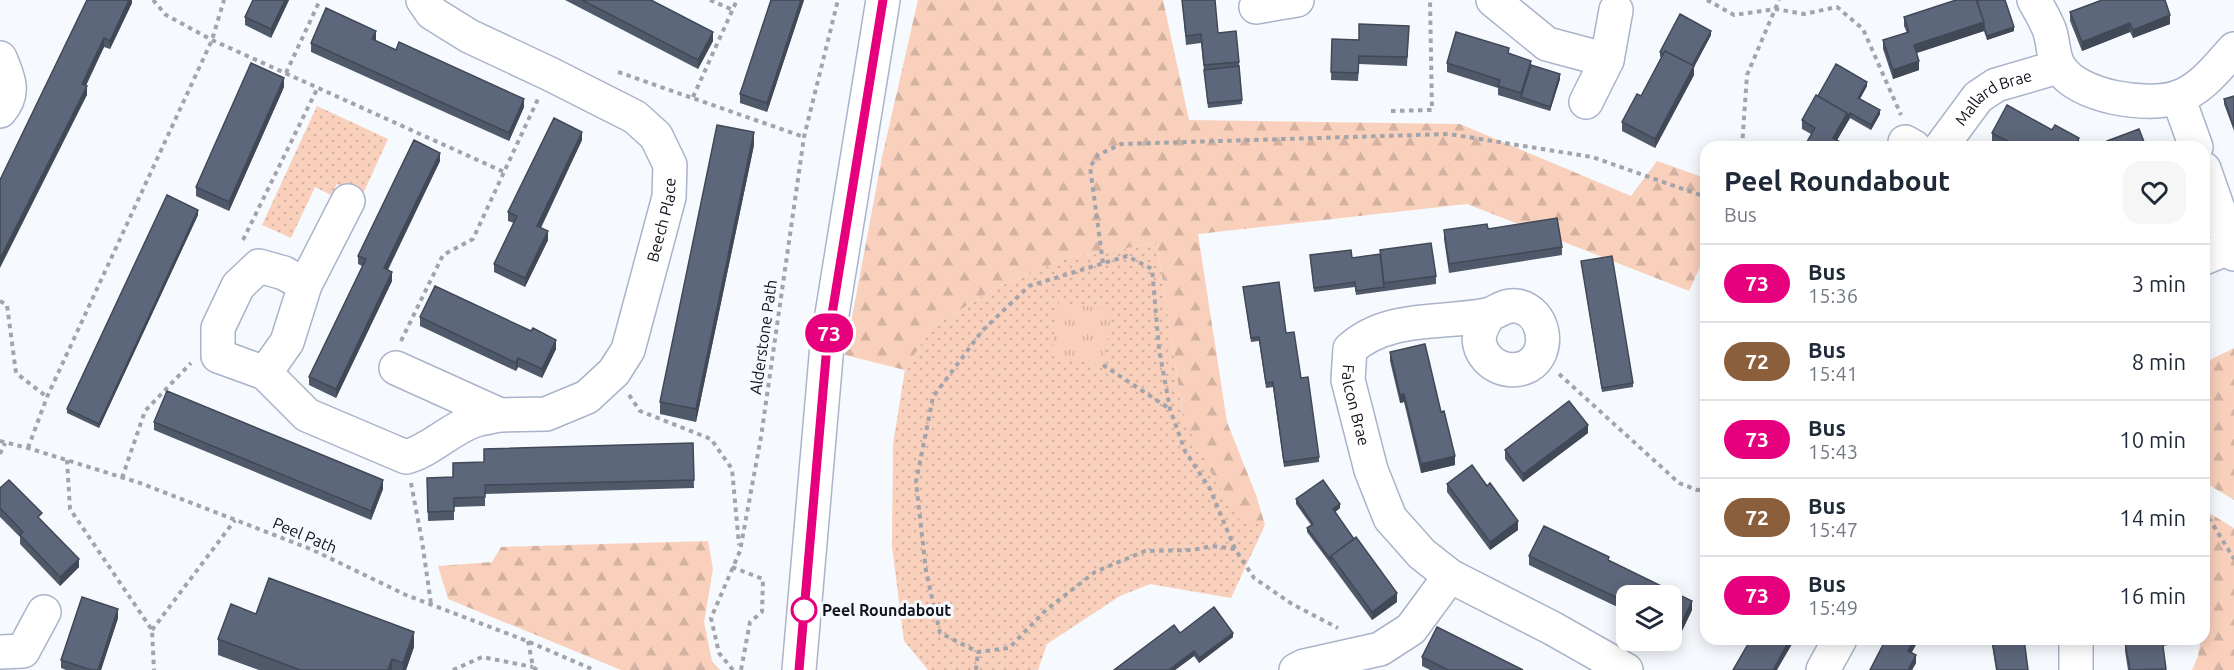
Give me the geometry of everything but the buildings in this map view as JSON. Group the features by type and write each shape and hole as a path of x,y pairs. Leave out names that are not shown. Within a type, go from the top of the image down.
{"street":[{"name":"Beech Place","path":"406,457 422,453 437,441 472,421 500,415 546,414 587,397 614,372 628,350 669,197 670,165 656,136 635,117 469,36 432,13 423,0"},
{"path":"799,670 827,345 883,0"},
{"path":"1256,7 1297,0"},
{"path":"1493,0 1547,44 1606,60"},
{"path":"2034,0 2049,30 2058,67 2070,81 2098,95 2147,100 2178,97 2205,81 2234,49"},
{"path":"1586,102 1606,60 1616,10"},
{"path":"0,58 10,82 6,105 0,111"},
{"name":"Mallard Brae","path":"1945,141 1978,97 1996,85 2058,67"},
{"path":"2178,97 2194,141"},
{"path":"2210,196 2223,253"},
{"path":"266,373 287,342 305,285 348,201"},
{"path":"305,285 284,273 259,266 238,286 218,328 218,356 266,373 307,415 406,457"},
{"name":"Falcon Brae","path":"1539,355 1543,340 1541,325 1531,313 1517,306 1502,307 1489,315 1422,321 1362,338 1350,349 1348,380 1371,470 1390,518 1422,554 1450,576 1552,627 1626,670"},
{"path":"1489,315 1481,328 1480,344 1486,358 1498,367 1513,370 1528,366 1539,355"},
{"name":"Beech Place","path":"396,368 500,415"},
{"path":"1296,670 1304,666 1380,649 1411,629 1450,576"},
{"path":"0,652 23,651 44,612"},
{"path":"1823,670 1837,645"},
{"path":"2076,645 2076,670"}],"path":[{"path":"153,0 166,15 212,40 504,172"},
{"path":"28,448 47,397 212,40 224,0"},
{"path":"286,73 320,0"},
{"path":"710,0 733,10"},
{"path":"693,97 737,0"},
{"name":"Alderstone Path","path":"733,670 719,653 711,618 740,551 761,436 804,137 838,0"},
{"path":"1391,111 1432,110 1430,0"},
{"path":"1707,0 1734,15 1776,9 1804,14 1837,8 1863,29 1902,118 1909,141"},
{"path":"1742,141 1747,75 1779,0"},
{"path":"615,72 804,137"},
{"path":"396,368 399,346 444,255 473,239 550,74"},
{"path":"259,266 243,241 318,87"},
{"path":"1103,263 1090,167 1098,155 1121,144 1449,134 1592,158 1700,195"},
{"path":"1235,549 1212,546 1193,550 1145,551 1095,572 1046,610 1009,648 978,652 940,633 926,571 916,482 933,398 982,331 1029,286 1127,256 1152,269 1159,349 1170,409 1185,451 1210,489 1235,549 1254,578 1292,604 1348,634 1361,653"},
{"path":"0,301 7,305 16,373 47,397"},
{"path":"1539,355 1679,483 1700,490"},
{"path":"122,478 145,411 194,360 218,356"},
{"path":"1103,365 1170,409"},
{"path":"614,372 640,411 711,439 732,469 740,551"},
{"path":"0,454 2,442"},
{"name":"Peel Path","path":"2,442 122,478 313,550 406,595 527,641 594,670"},
{"path":"406,457 431,604"},
{"path":"67,460 70,509 152,630 154,670"},
{"path":"152,630 235,520"},
{"path":"2210,520 2234,560"},
{"path":"732,567 764,579 762,612 750,622 741,670"},
{"path":"453,670 482,657 535,669 527,641"},
{"path":"976,670 978,652"}],"green space":[{"path":"918,0 1163,0 1189,120 1460,124 1631,196 1657,161 1700,176 1700,267 1689,291 1467,204 1198,234 1227,422 1256,495 1265,525 1240,520 1215,480 1183,417 1157,243 1067,258 997,287 931,328 905,370 845,355 882,157"},
{"path":"317,106 388,139 362,196 337,184 331,195 315,187 291,238 262,225"},
{"path":"1157,243 1183,417 1240,519 1265,525 1231,598 1150,584 1120,596 1047,644 1038,670 928,670 904,641 892,546 893,444 905,370 931,328 997,287 1067,258"},
{"path":"1059,302 1112,310 1103,365 1051,356"},
{"path":"2234,348 2234,500 2210,486 2210,360"},
{"path":"2210,514 2234,528 2234,670 2192,670 2200,645 2210,645"},
{"path":"708,541 713,569 704,622 712,661 720,670 621,670 448,599 438,566 492,562 501,547"}],"bus line":[{"name":"73","path":"799,670 827,345 883,0"}],"place":[{"name":"Peel Roundabout","path":"804,610"}]}
